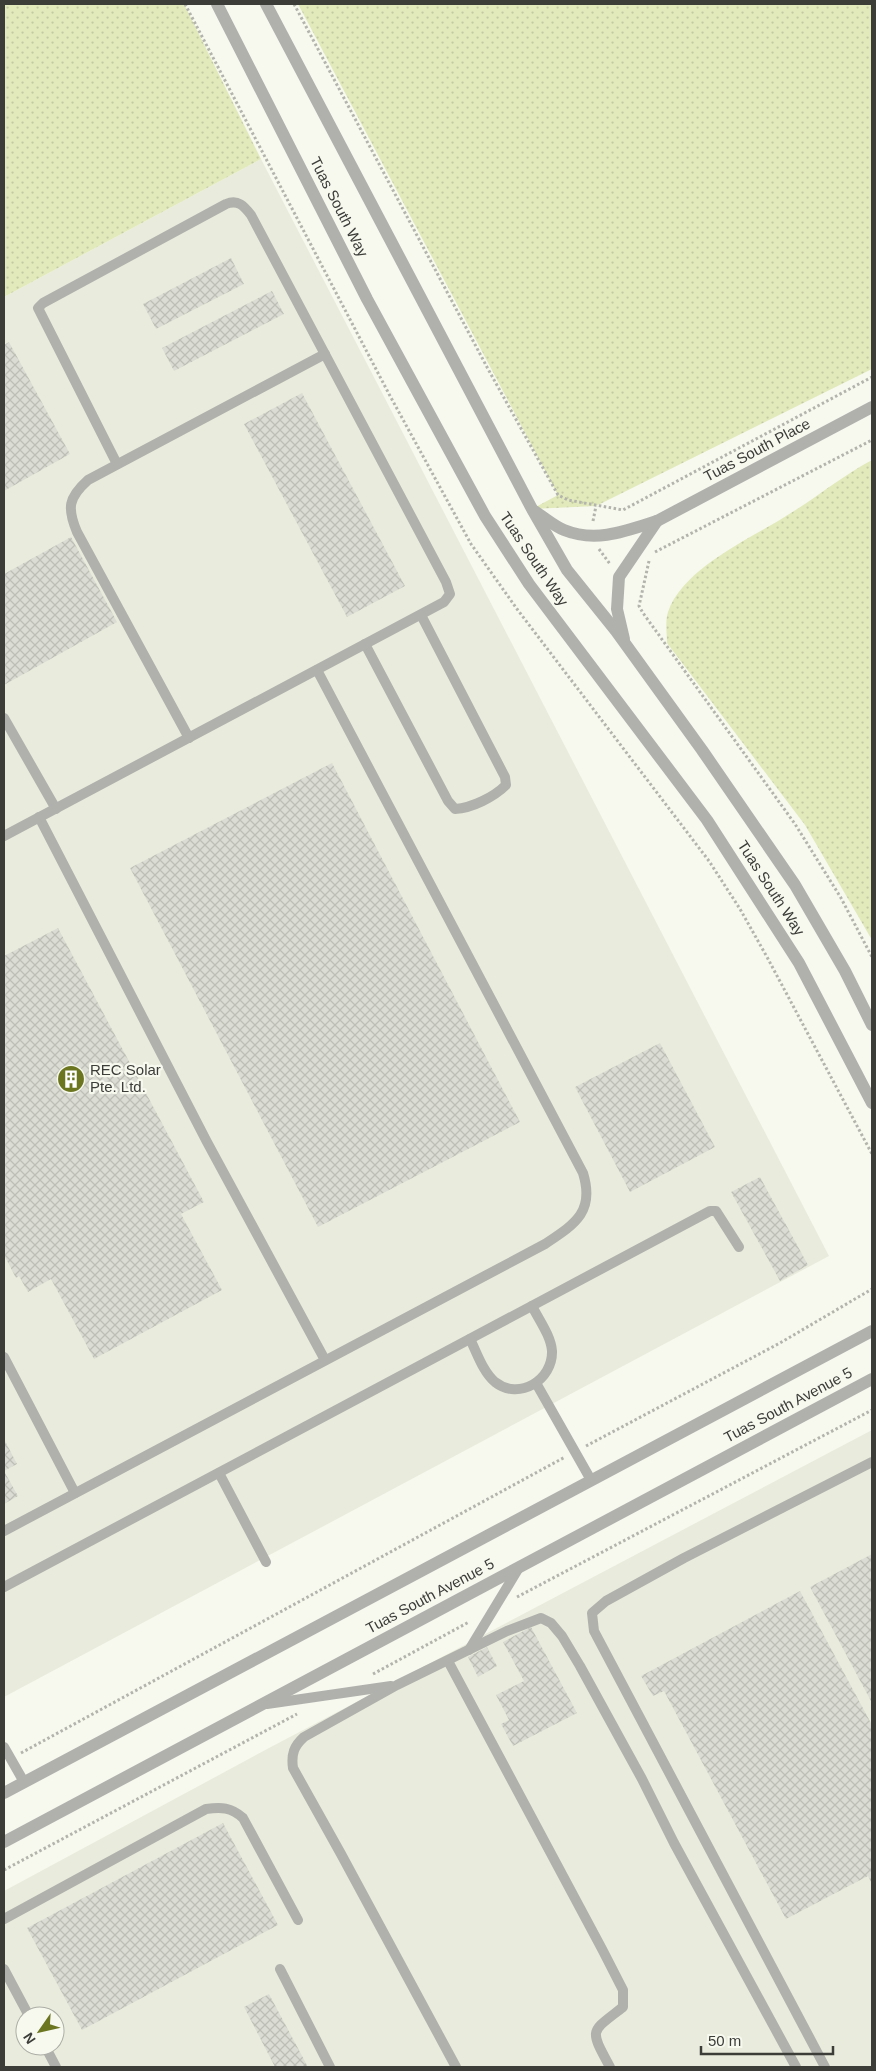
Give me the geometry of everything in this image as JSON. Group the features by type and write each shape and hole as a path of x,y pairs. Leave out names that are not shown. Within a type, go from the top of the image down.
{"street":[{"name":"Tuas South Way","path":"217,4 367,299 486,516 529,584 707,820 800,962 872,1103"},
{"name":"Tuas South Way","path":"266,4 532,510 568,570 702,750 795,885 845,971 872,1025"},
{"name":"Tuas South Place","path":"532,510 563,530 590,537 619,534 657,521 872,407"},
{"name":"Tuas South Place","path":"626,646 617,609 620,578 657,521"},
{"name":"Tuas South Avenue 5","path":"4,1793 872,1331"},
{"name":"Tuas South Avenue 5","path":"4,1842 872,1379"}],"lane":[{"path":"4,836 444,602 450,594 251,215 241,204 235,202 226,204 43,303 38,308 117,464"},
{"path":"189,738 72,520 70,508 73,495 88,480 325,354"},
{"path":"365,644 448,801 455,809 463,809 484,800 501,790 506,784 505,777 420,615"},
{"path":"4,1531 546,1244 568,1229 579,1217 586,1204 588,1188 583,1173 317,670"},
{"path":"4,718 56,809"},
{"path":"39,817 207,1142 325,1360"},
{"path":"4,1587 710,1211 716,1211 739,1247"},
{"path":"470,1339 488,1374 496,1382 516,1389 526,1388 536,1383 549,1368 552,1349 532,1306"},
{"path":"4,1357 75,1492"},
{"path":"536,1383 591,1480"},
{"path":"825,2067 594,1631 592,1613 606,1601 684,1558 872,1462"},
{"path":"219,1473 266,1562"},
{"path":"468,1651 521,1566"},
{"path":"456,2067 342,1854 293,1768 292,1761 295,1745 304,1736 397,1685 507,1631 541,1618 551,1623 562,1636 642,1779 679,1852 796,2067"},
{"path":"448,1661 623,1990 623,2007 603,2021 596,2030 596,2038 610,2067"},
{"path":"260,1705 397,1685"},
{"path":"4,1747 24,1782"},
{"path":"4,1919 206,1809 220,1807 228,1808 243,1818 298,1920"},
{"path":"4,1969 24,2006"},
{"path":"280,1969 330,2067"}],"path":[{"path":"294,4 488,369 558,495 568,500 623,510 872,377"},
{"path":"872,440 658,550 650,556 640,606 642,613 800,832 841,898 872,957"},
{"path":"596,506 590,537 620,578 644,582"},
{"path":"11,1759 575,1452 780,1343 872,1289"},
{"path":"369,1676 872,1410"},
{"path":"4,1870 301,1712"}],"shaded area":[{"path":"261,159 829,1256 4,1697 4,297"},
{"path":"872,1430 872,2067 4,2067 4,1891 269,1748"}],"green space":[{"path":"4,4 184,4 261,159 4,297"},
{"path":"298,4 872,4 872,369 596,506 532,509 558,495"},
{"path":"872,460 872,940 805,825 667,643 666,623 668,612 676,596 702,568"}],"building":[{"path":"231,258 244,284 156,329 143,304"},
{"path":"272,291 284,314 174,371 162,348"},
{"path":"9,342 70,454 4,491 4,345"},
{"path":"302,393 405,586 347,617 244,424"},
{"path":"71,537 117,622 4,685 4,574"},
{"path":"332,763 520,1122 318,1227 130,868"},
{"name":"REC Solar Pte. Ltd.","path":"58,928 204,1202 181,1214 222,1290 94,1359 51,1279 28,1292 19,1276 16,1278 4,1255 4,956"},
{"path":"660,1043 715,1147 630,1192 575,1087"},
{"path":"760,1177 808,1265 780,1281 731,1192"},
{"path":"4,1439 17,1464 4,1471"},
{"path":"4,1471 18,1496 4,1504"},
{"path":"872,1554 872,1703 810,1587"},
{"path":"800,1591 872,1725 872,1884 868,1876 786,1919 664,1691 653,1696 641,1676"},
{"path":"531,1627 577,1713 513,1746 501,1724 509,1720 496,1695 524,1681 503,1642"},
{"path":"487,1647 497,1666 478,1677 468,1657"},
{"path":"223,1823 278,1925 82,2030 27,1928"},
{"path":"269,1994 308,2067 275,2067 244,2007"}],"place":[{"name":"REC Solar Pte. Ltd.","path":"71,1079"}]}
